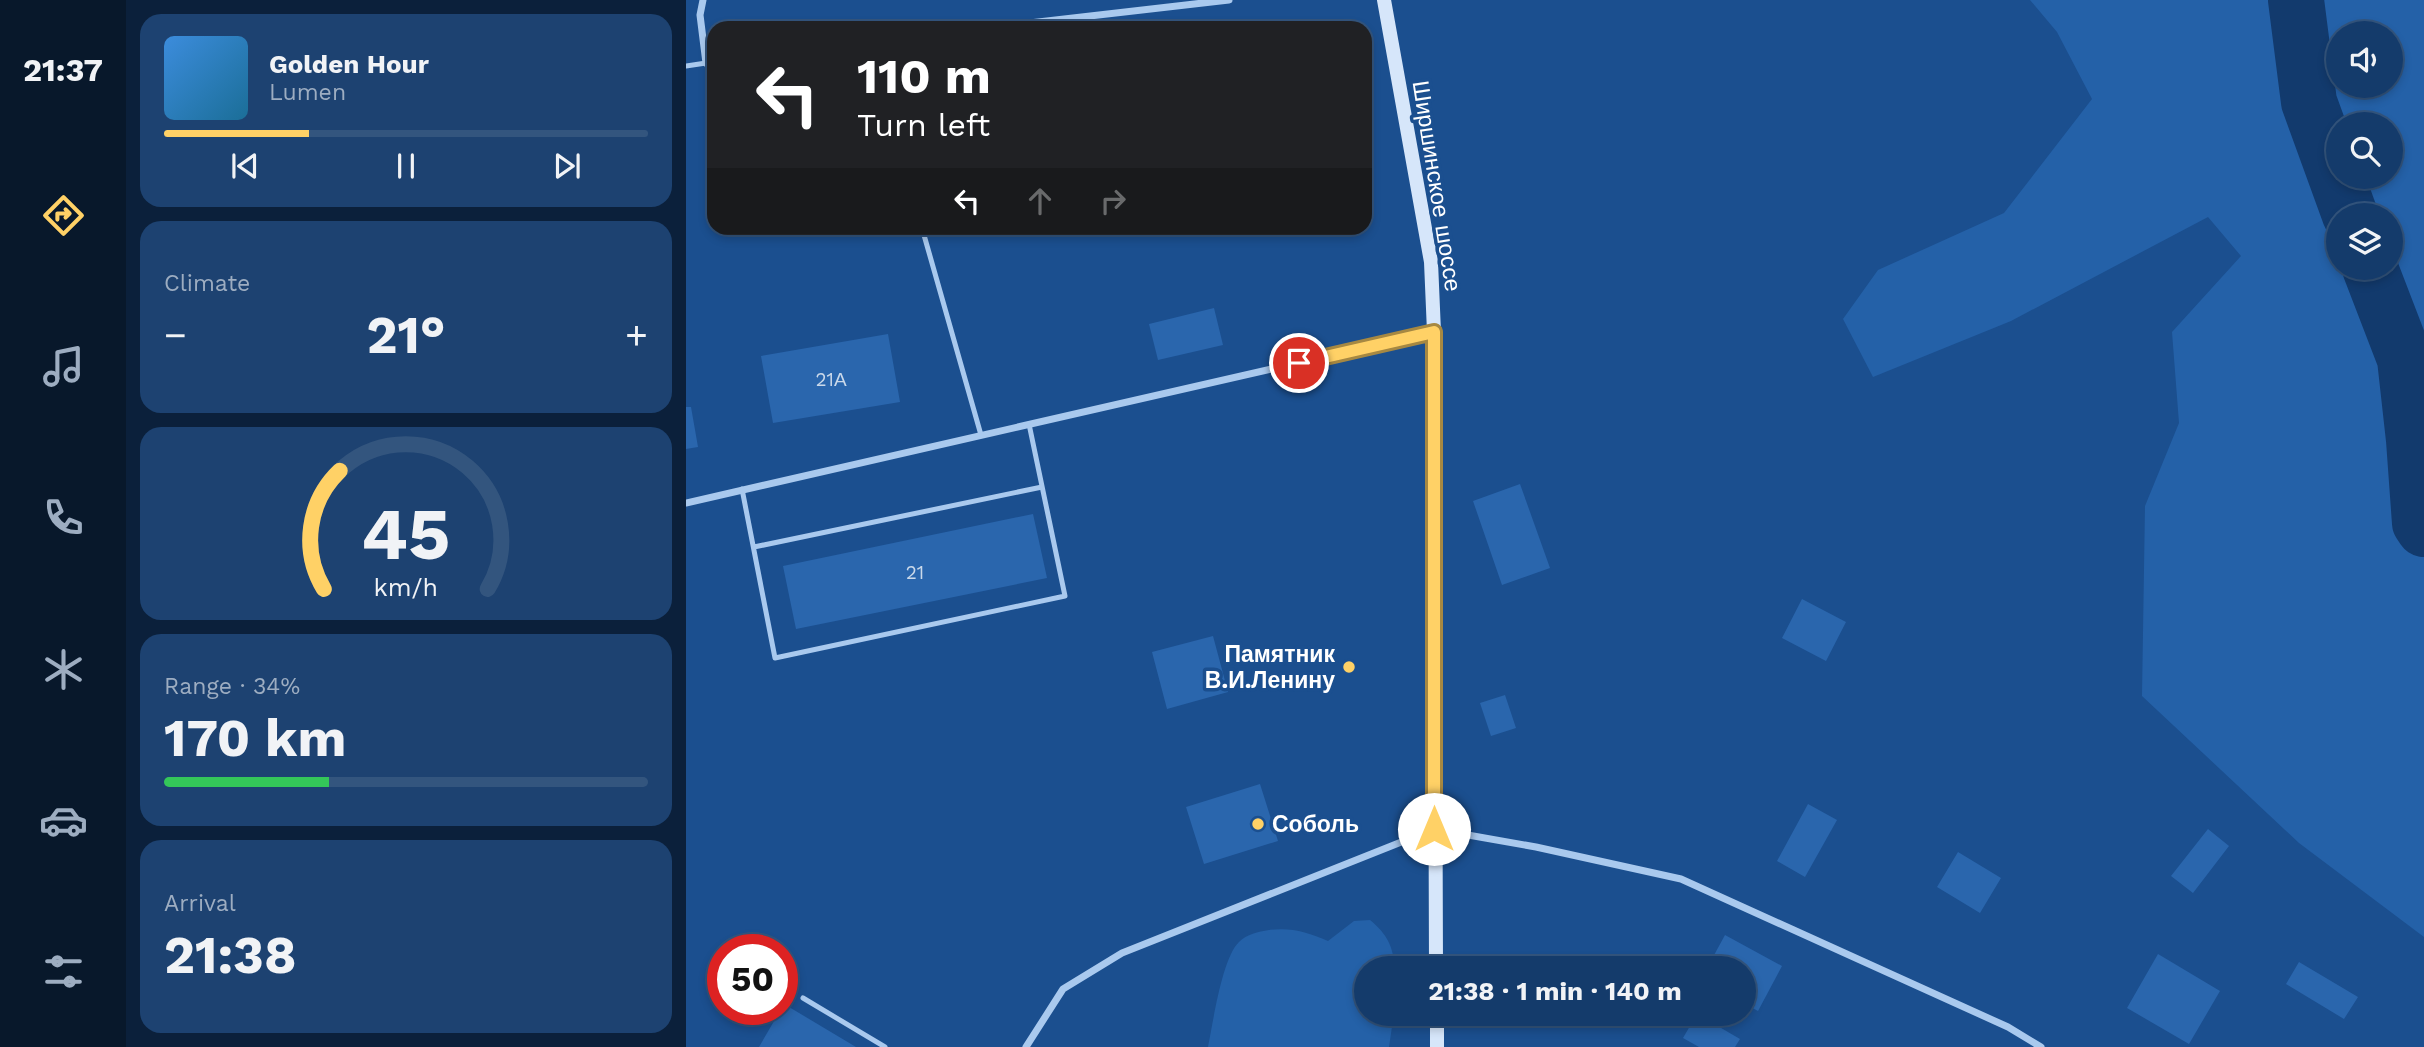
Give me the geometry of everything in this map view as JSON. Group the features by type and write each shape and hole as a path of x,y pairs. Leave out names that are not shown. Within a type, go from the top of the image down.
{"main road":[{"name":"Ширшинское шоссе","path":"1384,0 1431,262 1434,332 1436,956"},
{"path":"1437,1026 1437,1047"}],"street":[{"path":"703,0 700,15 707,48"},
{"path":"1047,21 1229,0"},
{"path":"686,503 1434,332"},
{"path":"1026,1047 1063,989 1122,953 1434,829 1536,847 1681,879 2008,1027 2041,1047"}],"lane":[{"path":"686,66 707,62"},
{"path":"924,235 981,435"},
{"path":"743,489 775,658 1065,596 1029,424"},
{"path":"754,547 1042,487"},
{"path":"803,998 885,1047"}],"shaded area":[{"path":"2030,0 2424,0 2424,937 2299,843 2142,696 2145,506 2179,423 2172,332 2241,256 2208,217 2011,321 1873,377 1843,319 1878,270 2004,213 2092,99 2057,32"},
{"path":"1370,920 1381,930 1391,947 1393,956 1354,956 1354,1026 1392,1026 1389,1047 1208,1047 1223,976 1233,950 1242,939 1269,930 1284,929 1328,941 1354,921"}],"building":[{"path":"1214,308 1223,345 1158,360 1149,324"},
{"path":"888,334 900,402 773,423 761,356"},
{"path":"686,407 691,407 698,447 686,449"},
{"path":"1520,484 1550,568 1502,585 1473,501"},
{"path":"1033,514 1047,578 796,629 783,566"},
{"path":"1802,599 1846,622 1826,661 1782,638"},
{"path":"1213,636 1228,692 1167,709 1152,652"},
{"path":"1505,695 1516,728 1491,736 1480,703"},
{"path":"1260,784 1278,841 1204,864 1186,807"},
{"path":"1808,804 1837,820 1805,877 1777,861"},
{"path":"2208,829 2229,846 2193,893 2171,876"},
{"path":"1958,852 2001,878 1980,913 1937,887"},
{"path":"1725,935 1782,966 1758,1011 1756,956 1714,956"},
{"path":"2158,954 2220,991 2189,1044 2127,1008"},
{"path":"2299,962 2358,997 2344,1019 2286,984"},
{"path":"798,1012 856,1047 759,1047 772,1025 798,1025"},
{"path":"1690,1026 1718,1026 1740,1039 1735,1047 1699,1047 1683,1038"}],"waterway":[{"path":"2296,0 2309,102 2346,203"},
{"path":"2375,280 2405,359 2420,523 2424,529"}],"place":[{"name":"Памятник В.И.Ленину","path":"1349,667"},
{"name":"Соболь","path":"1258,824"}],"route":[{"path":"1299,363 1434,332 1434,829"}]}
